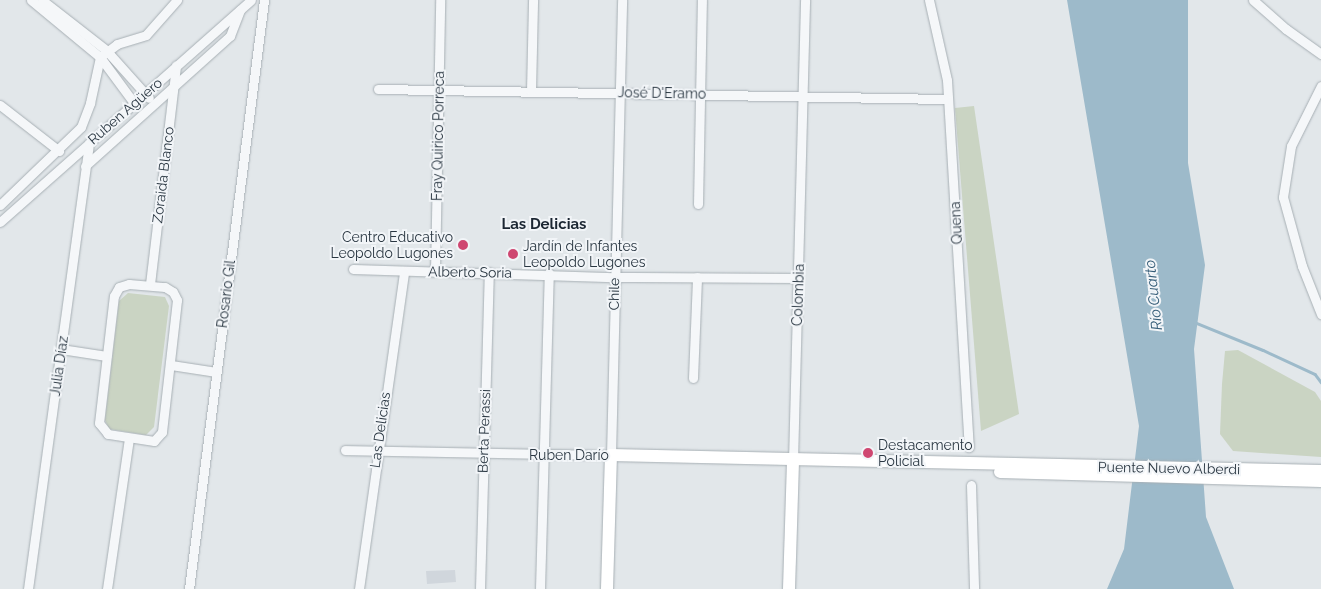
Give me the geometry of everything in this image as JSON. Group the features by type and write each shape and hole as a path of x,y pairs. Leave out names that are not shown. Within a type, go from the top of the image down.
{"main road":[{"name":"Ruben Darío","path":"612,456 1017,469"},
{"name":"Chile","path":"607,589 612,456"},
{"name":"Colombia","path":"788,589 793,461"},
{"name":"Puente Nuevo Alberdi","path":"1017,469 1321,471"},
{"name":"Puente Nuevo Alberdi","path":"1017,469 1321,481"}],"street":[{"path":"103,54 146,35 177,0"},
{"name":"Ruben Agüero","path":"0,222 251,0"},
{"name":"Rosario Gil","path":"189,589 264,0"},
{"name":"Fray Quirico Porreca","path":"435,272 440,0"},
{"path":"531,91 533,0"},
{"name":"Chile","path":"612,456 614,277 622,0"},
{"path":"698,204 702,0"},
{"name":"Colombia","path":"793,461 805,0"},
{"name":"Quena","path":"929,0 947,80 946,99 969,447"},
{"path":"1254,0 1286,29 1321,54"},
{"path":"38,1 103,54 145,93 154,104"},
{"path":"86,166 230,36 240,9"},
{"path":"103,54 134,103"},
{"path":"0,205 59,151 86,118 103,54"},
{"name":"Zoraida Blanco","path":"150,284 176,66"},
{"path":"1321,86 1291,146 1284,198 1302,266 1321,314"},
{"name":"José D'Eramo","path":"378,89 946,99"},
{"path":"0,105 59,151"},
{"name":"Julia Díaz","path":"28,589 88,143"},
{"name":"Alberto Soria","path":"352,269 548,273 614,277 798,278"},
{"name":"Las Delicias","path":"359,589 376,450 404,271"},
{"name":"Berta Perassi","path":"480,589 489,272"},
{"path":"540,589 548,273"},
{"path":"693,378 697,277"},
{"path":"129,284 150,284 173,292 177,300 171,365 159,437 154,441 129,439 108,434 98,423 106,356 114,296 119,288 129,284"},
{"path":"61,349 106,356"},
{"path":"171,365 216,372"},
{"path":"107,589 129,439"},
{"name":"Ruben Darío","path":"345,450 483,455 612,456"},
{"path":"970,485 974,589"}],"shaded area":[{"path":"455,570 456,582 427,584 426,571"}],"green space":[{"path":"974,106 1019,414 981,431 955,108"},
{"path":"128,293 165,297 169,306 154,427 146,435 109,429 105,420 119,301"},
{"path":"1238,350 1315,392 1321,401 1321,457 1233,451 1220,434 1222,384 1225,351"}],"water":[{"name":"Río Cuarto","path":"1067,0 1188,0 1188,163 1205,265 1194,349 1206,517 1234,589 1107,589 1124,549 1139,426"}],"waterway":[{"path":"1194,322 1263,350 1315,374 1321,382"}],"place":[{"name":"Centro Educativo Leopoldo Lugones","path":"463,245"},
{"name":"Jardín de Infantes Leopoldo Lugones","path":"513,254"},
{"name":"Destacamento Policial","path":"868,453"}],"district":[{"name":"Las Delicias","path":"544,225"}]}
